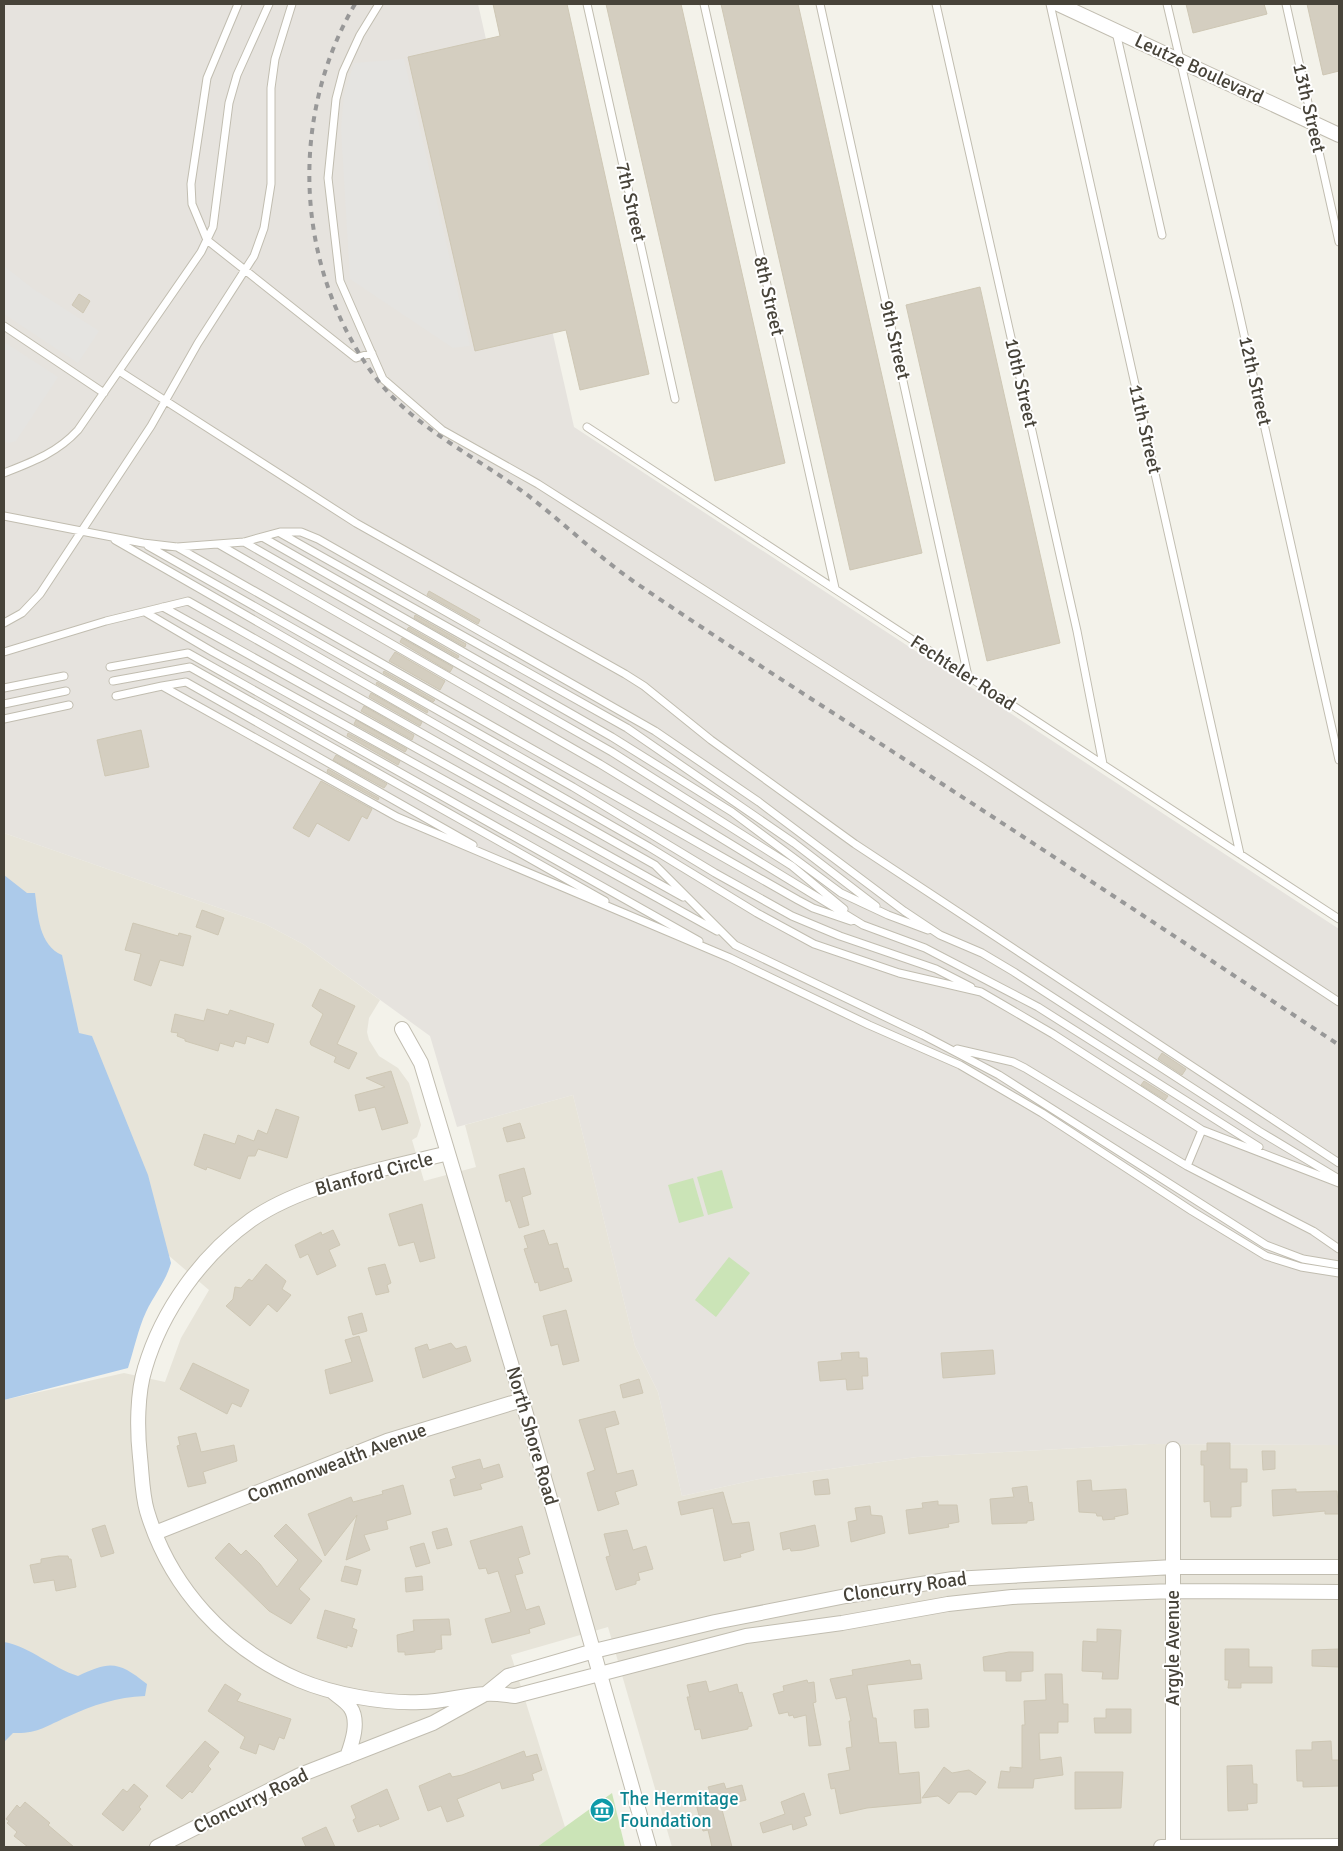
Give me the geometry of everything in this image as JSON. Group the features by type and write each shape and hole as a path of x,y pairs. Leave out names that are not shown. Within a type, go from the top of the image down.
{"street":[{"name":"Leutze Boulevard","path":"1058,4 1339,134"},
{"name":"North Shore Road","path":"402,1029 422,1062 522,1400 649,1847"},
{"name":"Blanford Circle","path":"448,1154 334,1182 298,1196 252,1220 215,1252 183,1289 161,1329 144,1369 139,1408 139,1448 146,1509 154,1533 177,1578 190,1598 216,1625 250,1653 300,1680 329,1689 375,1699 421,1702 487,1694"},
{"name":"Commonwealth Avenue","path":"154,1533 387,1441 522,1400"},
{"name":"Argyle Avenue","path":"1173,1449 1173,1847"},
{"name":"Cloncurry Road","path":"157,1847 300,1775 433,1723 487,1694 508,1676 594,1651 763,1612 953,1579 1174,1567 1339,1567"},
{"name":"Cloncurry Road","path":"487,1694 515,1696 600,1672 746,1636 842,1623 948,1604 1012,1597 1174,1591 1339,1592"},
{"path":"329,1689 350,1707 354,1719 352,1744 346,1757"},
{"path":"1161,1847 1339,1846"}],"lane":[{"path":"238,4 208,78 191,184 192,204 206,240 244,272 356,358 372,353"},
{"path":"4,473 42,458 64,446 78,430 190,270 213,226 229,103 246,53 269,4"},
{"path":"4,622 22,614 31,605 166,402 198,343 254,256 264,228 271,184 271,88 275,59 292,4"},
{"path":"379,4 360,36 343,72 336,99 328,178 340,281 383,379 442,430 515,470 580,510 980,765 1339,1002"},
{"name":"7th Street","path":"587,4 675,399"},
{"name":"8th Street","path":"704,4 835,588"},
{"name":"9th Street","path":"820,4 968,676"},
{"name":"10th Street","path":"936,4 1075,621 1103,764"},
{"name":"11th Street","path":"1050,4 1240,854"},
{"name":"12th Street","path":"1167,4 1239,313 1339,760"},
{"name":"13th Street","path":"1286,4 1339,242"},
{"path":"1116,31 1162,234"},
{"path":"4,326 104,393"},
{"path":"119,372 356,523 632,678 711,740 855,844 1339,1163"},
{"name":"Fechteler Road","path":"587,427 1339,919"},
{"path":"4,516 143,543 176,547 244,542 280,532 301,532 318,539 623,711 759,802 904,911 940,935"},
{"path":"280,532 627,728 786,837 888,915"},
{"path":"110,537 649,847 757,913 814,944 899,973 981,992"},
{"path":"264,538 612,737 732,812 841,893 888,915 982,954 1014,972 1259,1131 1339,1179"},
{"path":"244,542 612,752 792,866 863,925"},
{"path":"143,543 573,786 715,873 792,916 840,936 936,969 981,992 1053,1034 1202,1130 1339,1183"},
{"path":"220,545 600,764 863,925"},
{"path":"176,547 798,900 813,908 925,948 1038,1007 1203,1114 1275,1157"},
{"path":"4,652 163,607 188,602 655,865 735,945 947,1048 1028,1092 1266,1245 1303,1259 1339,1265"},
{"path":"163,607 691,901"},
{"path":"145,612 222,657 726,936"},
{"path":"110,667 188,653 730,958"},
{"path":"113,681 190,667 636,919"},
{"path":"4,688 64,676"},
{"path":"116,696 186,682 501,862"},
{"path":"162,686 397,817 730,958 984,1078 1266,1256 1301,1267 1339,1272"},
{"path":"4,704 66,691"},
{"path":"4,719 69,705"},
{"path":"947,1048 1013,1062 1025,1068 1186,1166 1313,1231 1339,1249"},
{"path":"1186,1166 1202,1130"}],"shaded area":[{"path":"4,4 478,4 574,427 1339,929 1339,1445 1149,1444 917,1457 759,1479 682,1496 658,1392 635,1346 573,1095 457,1127 430,1036 303,944 265,924 4,833"},
{"path":"404,59 470,346 453,348 350,279 341,129 344,95 354,63"},
{"path":"4,266 32,288 99,331 78,363 4,314"},
{"path":"4,342 58,377 16,441 8,443 4,441"},
{"path":"4,833 265,924 303,944 380,1000 369,1018 367,1032 369,1040 379,1056 398,1068 409,1083 421,1125 417,1137 412,1140 424,1181 476,1167 465,1125 573,1095 635,1346 658,1392 682,1496 759,1479 917,1457 1149,1444 1339,1445 1339,1847 672,1847 608,1627 511,1655 565,1827 537,1847 4,1847 4,1400 124,1373 165,1382 181,1338 209,1290 57,1160 4,964"}],"green space":[{"path":"722,1170 733,1208 708,1215 697,1177"},
{"path":"693,1178 704,1216 679,1223 668,1185"},
{"path":"729,1257 750,1273 716,1317 695,1300"},
{"name":"The Hermitage Foundation","path":"612,1793 625,1847 537,1847"}],"water":[{"path":"4,875 27,893 35,893 44,937 54,950 62,955 79,1033 92,1036 148,1175 171,1263 143,1319 128,1368 4,1400"},
{"path":"4,1642 23,1648 78,1676 99,1667 114,1666 122,1668 147,1684 145,1696 125,1698 96,1705 36,1731 13,1733 4,1742"}],"building":[{"path":"493,4 567,4 649,374 580,390 566,330 475,351 408,57 500,36"},
{"path":"606,4 681,4 785,463 715,481"},
{"path":"721,4 798,4 922,553 850,570"},
{"path":"1186,4 1264,4 1267,14 1193,33"},
{"path":"1307,4 1339,4 1339,71 1323,75"},
{"path":"980,287 1060,643 987,661 906,305"},
{"path":"79,294 90,301 83,313 72,305"},
{"path":"429,591 480,620 478,624 427,595"},
{"path":"415,615 466,644 465,647 414,618"},
{"path":"409,627 459,656 458,658 407,629"},
{"path":"402,638 453,667 450,672 400,642"},
{"path":"395,652 445,681 440,690 389,661"},
{"path":"384,671 435,700 433,702 383,673"},
{"path":"377,682 428,711 427,713 376,684"},
{"path":"371,693 422,722 420,726 369,697"},
{"path":"364,706 414,735 412,740 361,711"},
{"path":"356,720 407,749 405,752 354,724"},
{"path":"141,730 149,767 105,776 97,740"},
{"path":"348,733 400,761 398,765 347,736"},
{"path":"336,755 387,784 384,788 333,760"},
{"path":"328,769 379,798 378,800 327,772"},
{"path":"321,781 372,809 367,819 362,816 349,841 317,823 309,837 293,828"},
{"path":"202,910 224,918 218,935 196,927"},
{"path":"133,923 178,936 179,933 191,936 183,966 160,960 151,986 134,980 141,954 125,950"},
{"path":"320,989 355,1006 337,1044 357,1053 349,1069 334,1062 336,1057 311,1045 310,1042 323,1014 312,1006"},
{"path":"207,1009 228,1015 230,1010 274,1024 268,1043 247,1036 245,1044 235,1041 233,1047 220,1043 218,1051 185,1041 185,1039 177,1036 178,1033 171,1032 175,1014 204,1021"},
{"path":"1162,1053 1186,1069 1182,1075 1158,1059"},
{"path":"391,1071 408,1123 382,1130 375,1107 359,1111 355,1095 385,1087 366,1078"},
{"path":"1144,1081 1168,1096 1165,1100 1141,1085"},
{"path":"276,1109 299,1117 287,1158 258,1149 255,1156 248,1156 240,1179 207,1167 206,1170 194,1165 204,1134 235,1144 238,1135 254,1141 258,1130 267,1134"},
{"path":"520,1123 525,1138 507,1142 503,1128"},
{"path":"524,1168 531,1194 522,1197 529,1225 519,1228 510,1200 506,1202 499,1175"},
{"path":"422,1204 435,1258 420,1262 414,1242 399,1246 389,1214"},
{"path":"333,1230 340,1245 329,1250 336,1266 317,1275 308,1254 300,1258 295,1245 321,1232 322,1235"},
{"path":"544,1230 549,1245 557,1243 564,1269 568,1268 572,1281 540,1291 538,1282 535,1283 524,1249 528,1248 524,1236"},
{"path":"266,1264 286,1281 282,1289 291,1295 277,1312 268,1304 250,1326 226,1306 233,1299 235,1287 241,1288 249,1279 252,1281"},
{"path":"385,1264 391,1283 387,1285 389,1292 376,1295 368,1268"},
{"path":"566,1310 579,1361 563,1365 558,1344 551,1346 543,1316"},
{"path":"362,1313 367,1331 353,1335 348,1317"},
{"path":"359,1336 373,1381 330,1394 325,1370 352,1362 345,1340"},
{"path":"451,1343 456,1349 466,1346 471,1361 423,1378 415,1348 427,1344 429,1350"},
{"path":"993,1350 995,1374 943,1378 941,1353"},
{"path":"859,1352 859,1358 867,1358 868,1376 862,1376 863,1389 847,1390 846,1379 820,1381 818,1362 842,1360 841,1353"},
{"path":"193,1363 249,1390 241,1407 232,1403 227,1414 180,1389"},
{"path":"639,1379 643,1393 623,1398 620,1385"},
{"path":"615,1411 619,1424 605,1428 617,1474 633,1470 637,1485 615,1492 619,1504 598,1511 587,1473 595,1470 579,1420"},
{"path":"196,1433 201,1452 234,1445 237,1461 203,1472 206,1483 188,1487 177,1446 180,1445 178,1437"},
{"path":"1207,1443 1230,1443 1230,1469 1247,1469 1247,1482 1241,1482 1241,1506 1231,1507 1231,1517 1211,1517 1210,1501 1204,1502 1204,1465 1201,1465 1201,1451 1207,1451"},
{"path":"1262,1451 1275,1451 1275,1469 1263,1470"},
{"path":"480,1459 483,1469 499,1464 503,1477 480,1484 482,1489 454,1496 450,1480 456,1478 452,1467"},
{"path":"828,1479 830,1494 815,1495 813,1481"},
{"path":"1091,1480 1092,1491 1126,1489 1128,1514 1114,1517 1115,1519 1103,1520 1102,1516 1097,1516 1096,1513 1079,1512 1077,1481"},
{"path":"403,1485 411,1514 386,1521 388,1529 364,1535 370,1550 346,1560 357,1515 325,1556 308,1514 351,1497 353,1502 383,1494 382,1491"},
{"path":"1027,1486 1029,1503 1032,1502 1034,1520 1027,1521 1027,1523 992,1524 990,1499 1014,1497 1012,1488"},
{"path":"1296,1489 1296,1492 1337,1491 1339,1514 1325,1514 1325,1511 1273,1516 1272,1490"},
{"path":"723,1492 732,1524 749,1522 754,1550 740,1554 741,1557 724,1561 713,1508 681,1515 678,1502"},
{"path":"938,1501 938,1505 957,1505 959,1522 948,1524 949,1527 909,1534 906,1510 923,1508 922,1503"},
{"path":"870,1506 871,1515 882,1516 885,1533 851,1542 848,1522 857,1520 855,1508"},
{"path":"286,1524 322,1561 299,1589 310,1599 291,1624 269,1611 215,1558 229,1543 241,1555 246,1550 260,1564 277,1587 298,1560 274,1536"},
{"path":"105,1525 114,1553 101,1557 92,1529"},
{"path":"815,1525 819,1546 802,1550 791,1551 790,1548 783,1550 780,1533"},
{"path":"522,1526 530,1554 518,1558 523,1573 515,1575 526,1610 539,1606 545,1624 529,1629 530,1633 492,1643 485,1619 511,1612 498,1571 488,1574 486,1568 479,1569 470,1541"},
{"path":"447,1528 452,1545 437,1549 432,1532"},
{"path":"627,1530 633,1550 646,1546 653,1569 638,1573 640,1580 636,1581 636,1584 616,1590 606,1557 610,1556 604,1534"},
{"path":"424,1543 430,1563 416,1567 410,1547"},
{"path":"68,1556 71,1559 76,1587 56,1591 54,1580 34,1583 30,1565 41,1563 41,1559"},
{"path":"345,1566 361,1570 357,1585 341,1581"},
{"path":"422,1576 423,1590 406,1592 405,1578"},
{"path":"325,1610 355,1619 352,1628 357,1630 352,1647 347,1645 347,1648 317,1638"},
{"path":"449,1619 451,1635 441,1635 442,1649 435,1650 435,1652 405,1655 405,1652 398,1652 397,1635 414,1631 413,1620"},
{"path":"1097,1629 1121,1630 1118,1679 1102,1679 1103,1672 1082,1671 1083,1641 1097,1642"},
{"path":"1225,1649 1249,1649 1249,1667 1272,1667 1272,1683 1241,1683 1241,1688 1228,1688 1229,1680 1225,1680"},
{"path":"1339,1649 1339,1667 1312,1666 1312,1650"},
{"path":"1009,1652 1033,1652 1033,1671 1021,1672 1021,1681 1006,1681 1006,1671 984,1671 983,1657"},
{"path":"910,1660 911,1665 920,1664 922,1679 867,1685 873,1718 876,1718 879,1743 896,1742 899,1774 919,1772 921,1803 867,1808 840,1814 835,1788 831,1789 828,1774 850,1770 846,1748 852,1747 849,1721 851,1721 846,1697 836,1699 830,1679 853,1675 852,1670"},
{"path":"1045,1674 1062,1674 1063,1704 1068,1704 1068,1722 1058,1722 1058,1733 1039,1733 1040,1760 1061,1757 1063,1775 1034,1779 1033,1788 998,1788 1001,1771 1010,1772 1010,1767 1022,1768 1022,1725 1025,1725 1024,1701 1046,1700"},
{"path":"807,1680 808,1683 814,1682 816,1702 813,1703 821,1745 809,1746 806,1715 794,1718 793,1715 789,1716 788,1712 779,1714 773,1694 784,1691 783,1686"},
{"path":"706,1681 709,1692 737,1684 739,1693 742,1692 752,1726 748,1727 748,1729 702,1739 700,1729 695,1730 687,1697 690,1697 687,1685"},
{"path":"225,1684 241,1694 237,1701 291,1719 284,1739 279,1737 274,1750 259,1744 256,1754 240,1748 245,1737 208,1711"},
{"path":"928,1709 929,1727 915,1728 914,1710"},
{"path":"1106,1709 1131,1709 1131,1733 1095,1733 1094,1718 1106,1718"},
{"path":"205,1741 219,1752 208,1766 211,1769 192,1793 190,1791 182,1799 166,1786"},
{"path":"1331,1741 1332,1760 1339,1760 1339,1786 1303,1787 1303,1781 1297,1781 1296,1750 1312,1750 1312,1742"},
{"path":"524,1751 526,1757 537,1754 542,1770 532,1774 534,1780 502,1789 500,1782 457,1799 464,1816 447,1822 441,1806 428,1811 419,1786 450,1773 452,1777 462,1775"},
{"path":"1252,1765 1253,1784 1257,1784 1257,1803 1247,1804 1248,1810 1228,1811 1227,1766"},
{"path":"944,1767 952,1773 969,1770 986,1782 976,1795 971,1792 958,1792 949,1804 938,1796 922,1798"},
{"path":"1075,1772 1123,1772 1121,1808 1075,1809"},
{"path":"724,1783 726,1789 742,1785 746,1800 721,1806 732,1847 712,1847 708,1830 703,1831 694,1796 710,1792 708,1787"},
{"path":"134,1784 148,1796 139,1807 141,1809 123,1831 102,1814 123,1789 127,1792"},
{"path":"387,1789 399,1819 380,1827 379,1824 358,1832 353,1820 356,1818 351,1806"},
{"path":"804,1793 811,1815 804,1817 807,1825 793,1830 792,1824 763,1833 760,1823 785,1814 781,1802"},
{"path":"25,1802 74,1847 28,1847 14,1836 17,1832 7,1823 9,1821 6,1819 17,1805 20,1808"},
{"path":"326,1827 335,1847 306,1847 302,1838"}],"railway":[{"path":"355,4 334,48 319,94 311,141 310,189 315,237 327,284 345,328 370,370 387,391 426,426 514,485 633,581 1339,1045"}],"place":[{"name":"The Hermitage Foundation","path":"602,1810"}]}
